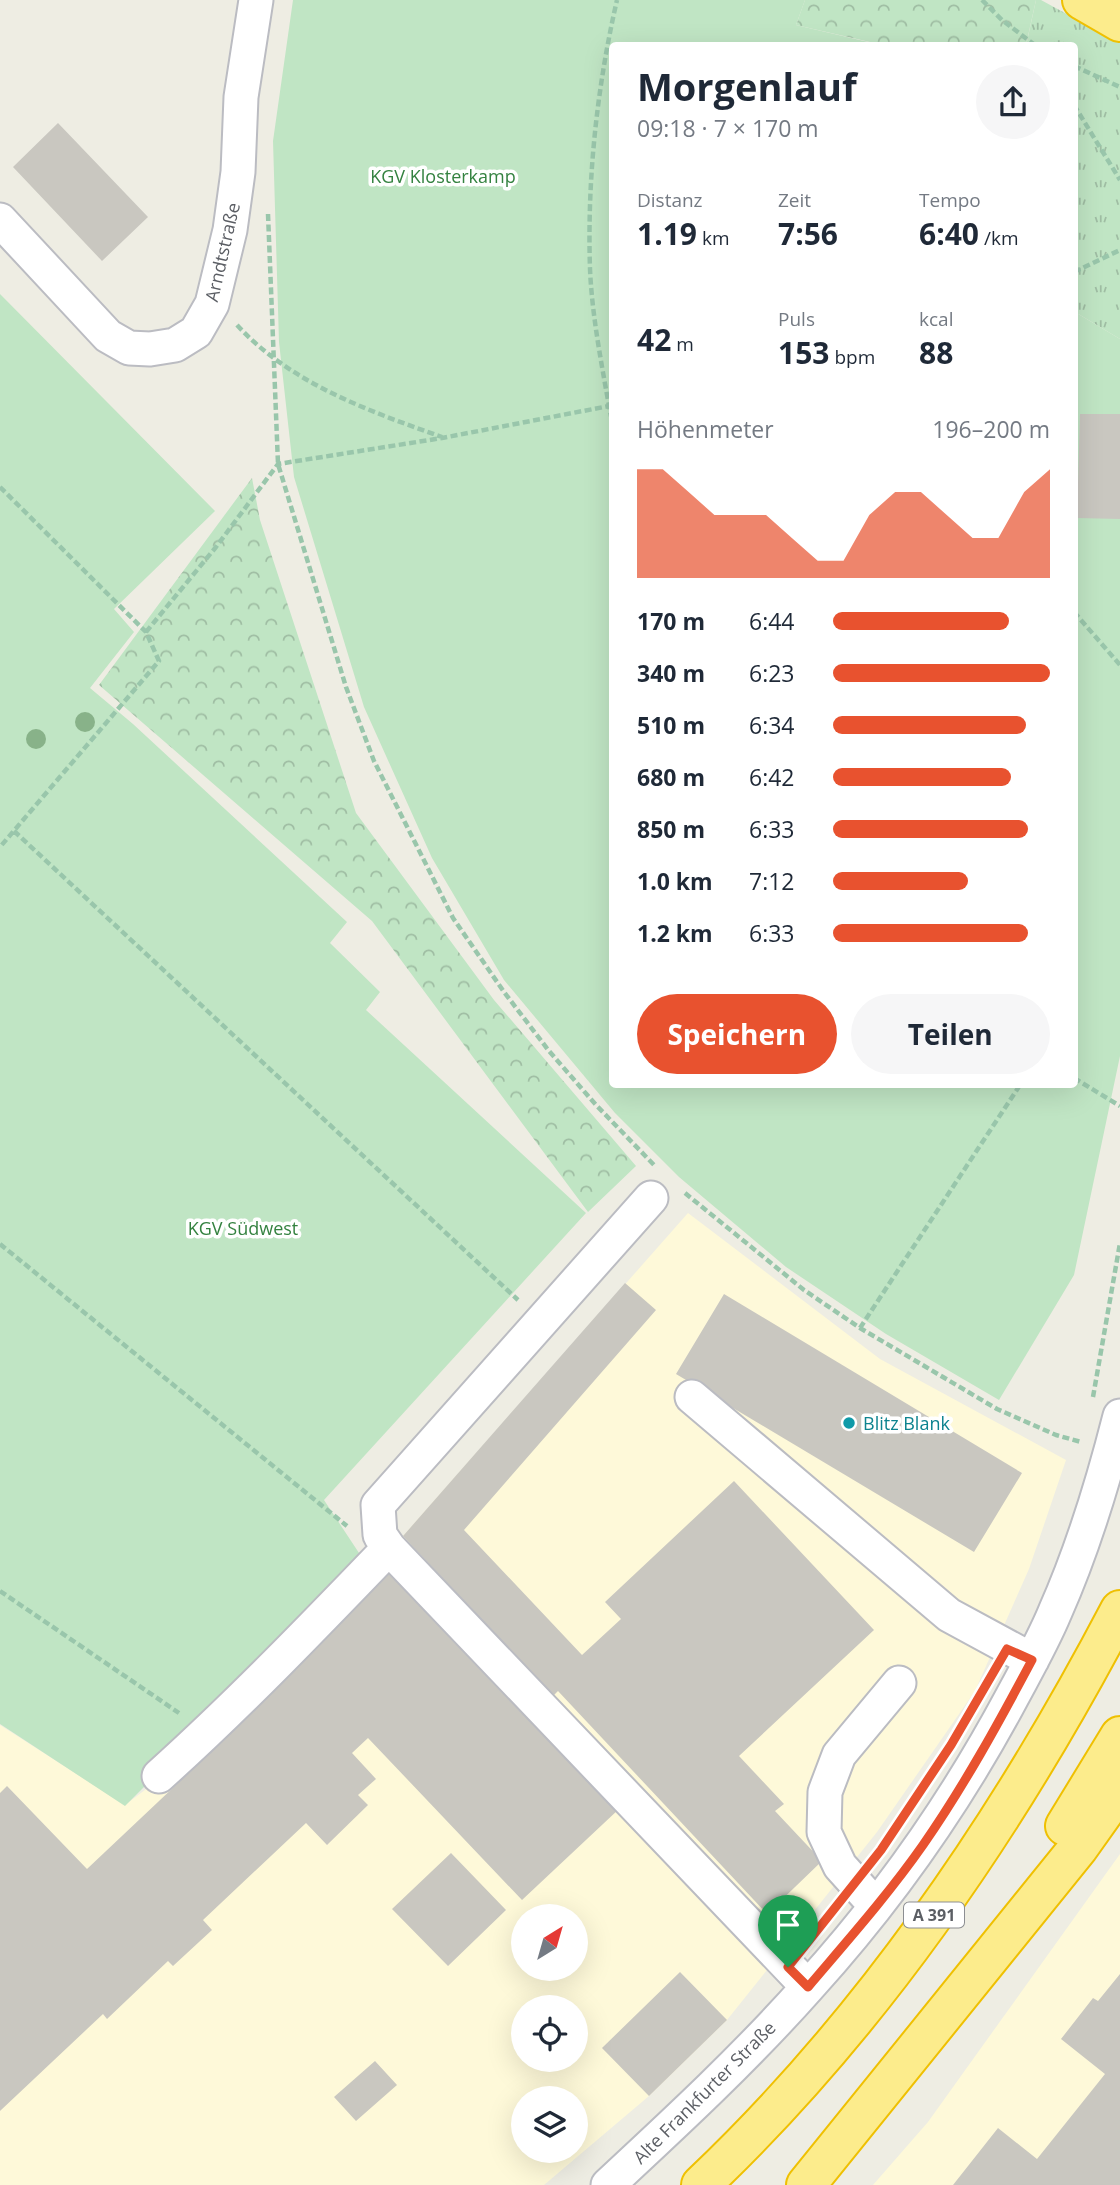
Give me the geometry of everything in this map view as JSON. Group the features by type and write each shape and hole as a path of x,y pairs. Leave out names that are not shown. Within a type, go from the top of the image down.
{"highway":[{"path":"1082,0 1120,22"},
{"name":"A 391","path":"701,2185 795,2088 925,1927 992,1833 1054,1731 1120,1610"},
{"path":"906,2063 1068,1821 1120,1736"},
{"path":"806,2185 1079,1847 1120,1789"}],"street":[{"name":"Arndtstraße","path":"0,220 108,336 129,348 150,349 175,345 196,332 212,304 230,230 237,172 241,97 256,0"},
{"path":"662,1185 378,1505 384,1541 808,1987"},
{"path":"692,1397 949,1615 1007,1649 1032,1660"},
{"name":"Alte Frankfurter Straße","path":"608,2185 683,2116 808,1987 922,1847 981,1755 1055,1613 1086,1534 1106,1410"},
{"path":"159,1776 287,1655 384,1541"},
{"path":"876,1906 841,1866 824,1832 825,1792 838,1755 899,1683"}],"path":[{"path":"609,397 596,337 590,270 590,189 600,95 617,0"},
{"path":"982,0 1002,20 1031,42"},
{"path":"1078,68 1120,87"},
{"path":"1078,112 1120,180"},
{"path":"1078,270 1120,250"},
{"path":"212,304 230,318 255,345 310,381 366,410 442,438"},
{"path":"273,358 278,464 350,699 374,761 453,918 504,992 549,1051 662,1185 860,1328 997,1409 1056,1435 1085,1443"},
{"path":"146,632 216,547 278,464 442,438 609,406"},
{"path":"0,486 146,632 159,661 0,847"},
{"path":"1078,617 1120,665"},
{"path":"14,831 542,1322"},
{"path":"1078,1080 1120,1106"},
{"path":"860,1328 1018,1088"},
{"path":"1106,1410 1120,1243"},
{"path":"0,1244 346,1525 384,1541"},
{"path":"0,1591 207,1732"}],"shaded area":[{"path":"688,1213 880,1359 1066,1460 1029,1569 975,1691 877,1832 727,2020 649,2096 588,2148 588,2086 511,2086 511,2163 570,2163 544,2185 0,2185 0,1725 125,1805 206,1744 392,1569 403,1536"},
{"path":"1120,1854 1120,2185 873,2185 928,2122"}],"green space":[{"name":"KGV Klosterkamp","path":"293,0 805,0 796,25 868,42 609,42 609,1088 1078,1088 1078,314 1120,339 1120,1056 1074,1275 999,1400 886,1334 786,1267 679,1177 615,1113 504,980 432,858 364,707 294,477 279,342 273,141"},
{"path":"805,0 1036,0 1027,42 870,42 796,25"},
{"path":"1036,0 1041,0 1120,43 1120,339 1078,314 1078,42 1027,42"},
{"name":"KGV Südwest","path":"0,294 215,511 114,609 134,632 90,688 133,724 347,922 330,943 380,992 366,1010 586,1213 324,1500 361,1556 284,1647 125,1806 0,1724"},
{"path":"252,478 260,520 356,813 494,1000 636,1166 588,1212 372,921 99,685"}],"building":[{"path":"58,123 148,217 102,261 13,167"},
{"path":"1080,414 1120,414 1120,519 1078,518"},
{"path":"625,1283 656,1310 464,1530 582,1655 621,1619 605,1602 734,1481 874,1630 739,1756 784,1804 775,1811 822,1861 767,1914 558,1691 553,1696 403,1536"},
{"name":"Blitz Blank","path":"724,1294 1022,1473 974,1552 676,1374"},
{"path":"392,1569 619,1809 522,1900 368,1738 352,1753 376,1779 358,1795 368,1805 327,1845 306,1823 203,1920 212,1930 173,1966 168,1961 107,2019 103,2014 0,2111 0,1793 7,1786 87,1869 212,1751 206,1744"},
{"path":"451,1853 506,1910 448,1966 392,1909"},
{"path":"680,1972 727,2020 649,2096 602,2048"},
{"path":"1120,1974 1120,2185 953,2185 998,2128 1037,2159 1105,2074 1061,2039 1093,1998 1098,2001"},
{"path":"375,2061 397,2085 356,2121 334,2097"}],"place":[{"name":"Blitz Blank","path":"849,1423"}],"route":[{"path":"1007,1649 1032,1660 981,1755 922,1847 886,1894 808,1987 788,1967 881,1850 951,1745 1007,1649"}]}
